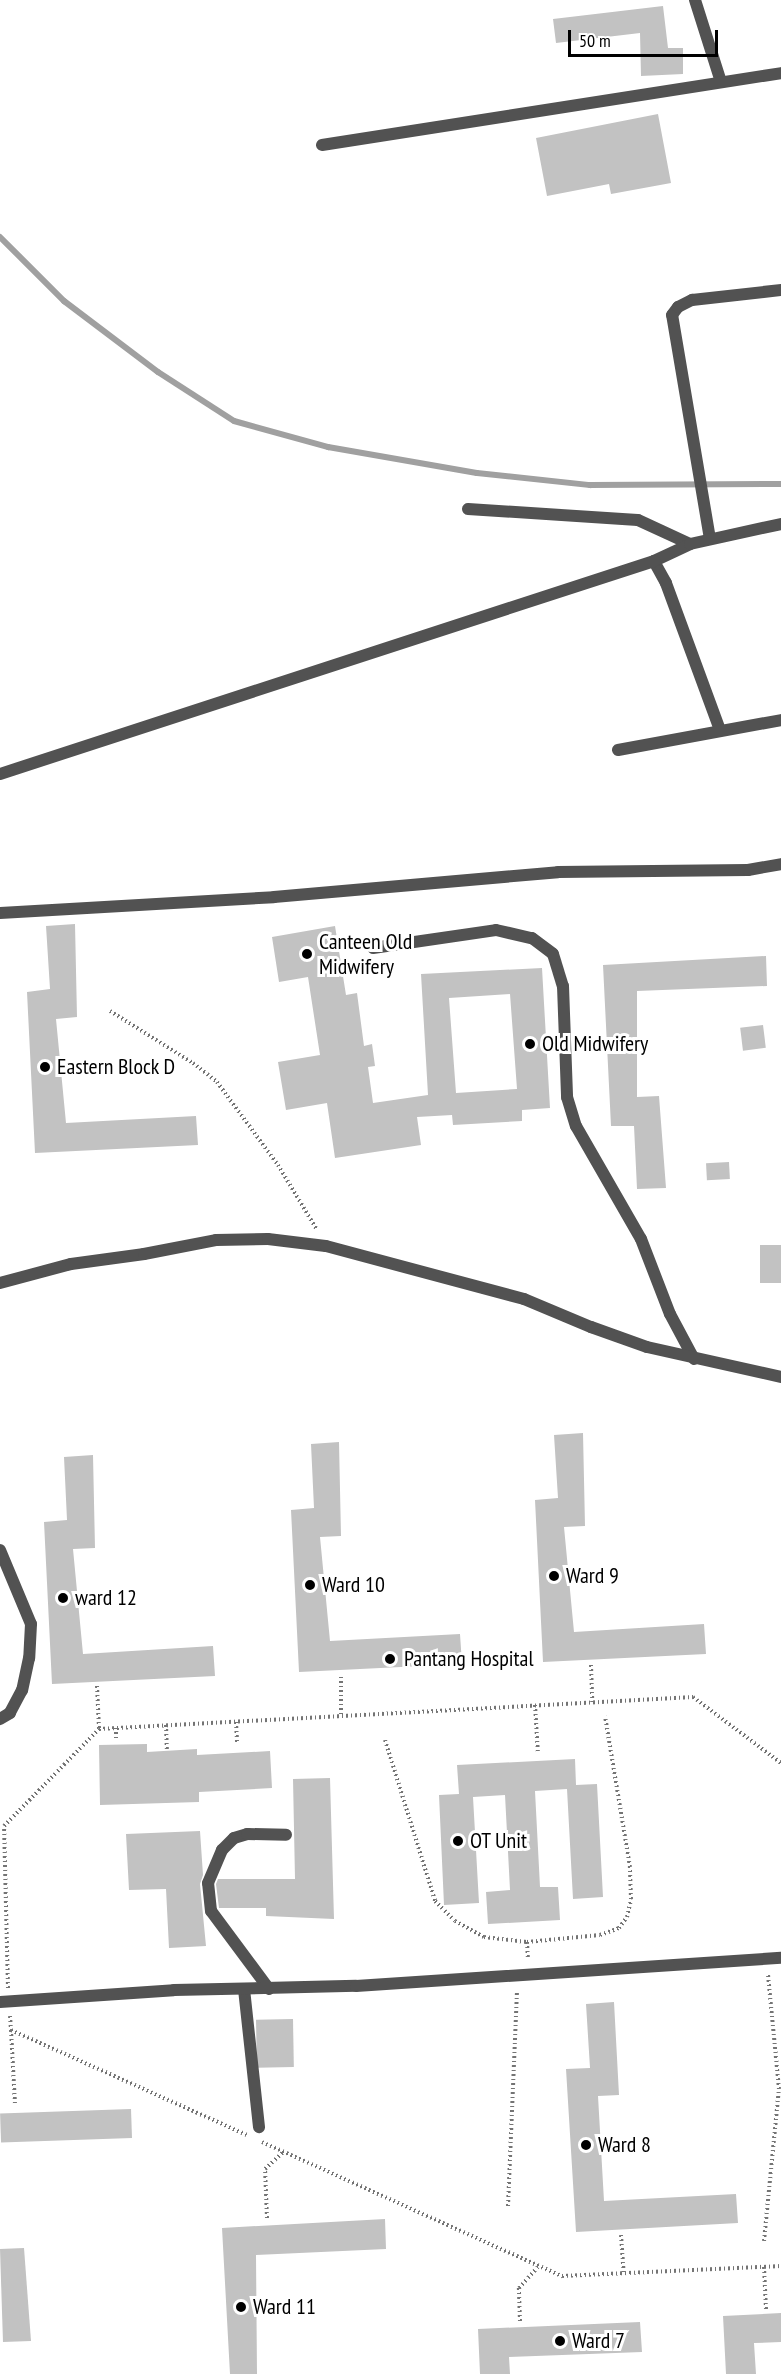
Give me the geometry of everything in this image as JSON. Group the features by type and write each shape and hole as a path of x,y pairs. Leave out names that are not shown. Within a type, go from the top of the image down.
{"street":[{"path":"695,0 721,82"},
{"path":"322,145 781,73"},
{"path":"710,539 672,315 678,307 692,300 781,290"},
{"path":"468,509 638,520 690,544"},
{"path":"0,774 654,561 690,544 781,524"},
{"path":"654,561 666,583 720,730"},
{"path":"618,750 781,720"},
{"path":"0,913 274,897 558,872 748,870 781,864"},
{"path":"373,948 496,930 532,938 553,954 563,986 567,1097 576,1126 641,1239 670,1314 694,1359"},
{"path":"0,1283 70,1264 216,1240 267,1239 326,1246 524,1299 591,1327 694,1359 781,1377"},
{"path":"0,1551 32,1624 29,1658 22,1690 10,1713 0,1719"},
{"path":"270,1989 211,1911 208,1883 222,1850 234,1838 247,1834 286,1835"},
{"path":"4,2001 174,1990 356,1986 781,1958"},
{"path":"244,1989 259,2127"}],"path":[{"path":"110,1011 193,1063 217,1082 278,1165 326,1246"},
{"path":"591,1665 592,1702"},
{"path":"341,1677 341,1716"},
{"path":"97,1686 99,1729"},
{"path":"15,2104 11,2030 4,2001 2,1827 99,1729 693,1697 781,1763"},
{"path":"535,1705 538,1754"},
{"path":"385,1740 435,1901 454,1921 484,1937 527,1942 600,1935 619,1928 627,1917 631,1899 630,1867 605,1716"},
{"path":"236,1722 237,1743"},
{"path":"166,1725 167,1750"},
{"path":"116,1728 116,1741"},
{"path":"764,2241 779,2089 766,1958"},
{"path":"507,2206 518,1974"},
{"path":"11,2030 250,2137"},
{"path":"261,2142 562,2276 781,2266"},
{"path":"267,2218 265,2169 283,2152"},
{"path":"621,2235 624,2274"},
{"path":"520,2321 519,2288 538,2267"},
{"path":"764,2267 766,2310"}],"building":[{"path":"663,6 668,48 683,48 683,74 641,76 640,33 556,43 553,19"},
{"path":"658,114 671,183 611,194 609,184 547,196 536,138"},
{"name":"Eastern Block D","path":"75,924 77,1017 56,1019 66,1123 196,1116 198,1145 35,1153 27,992 50,989 46,926"},
{"path":"335,926 346,995 357,993 364,1046 372,1044 375,1066 368,1067 373,1103 428,1095 421,974 542,968 550,1108 522,1110 522,1121 453,1125 452,1115 417,1117 421,1145 335,1158 327,1103 286,1110 278,1062 320,1055 308,977 279,982 272,937","holes":["510,994 517,1089 456,1093 449,998"]},
{"path":"766,956 767,986 637,991 637,1097 659,1096 666,1188 637,1189 634,1126 611,1126 603,965"},
{"path":"763,1025 766,1048 743,1051 740,1028"},
{"path":"729,1162 730,1179 707,1180 706,1163"},
{"path":"760,1245 781,1245 781,1283 760,1283"},
{"name":"Ward 9","path":"583,1433 585,1526 564,1527 574,1632 704,1624 706,1654 543,1662 535,1500 558,1498 554,1435"},
{"name":"Ward 10","path":"339,1442 341,1536 320,1537 330,1641 460,1634 462,1664 299,1672 291,1510 314,1508 311,1444"},
{"name":"ward 12","path":"93,1455 95,1548 73,1549 83,1654 213,1646 215,1676 52,1684 44,1522 67,1520 64,1457"},
{"path":"147,1744 147,1752 197,1749 197,1755 270,1751 272,1788 199,1792 199,1802 100,1805 99,1745"},
{"name":"OT Unit","path":"575,1759 576,1785 597,1784 603,1897 573,1899 567,1789 535,1791 540,1887 558,1887 560,1920 488,1924 486,1892 510,1890 505,1795 473,1797 479,1903 444,1905 439,1795 459,1794 457,1765"},
{"path":"330,1778 334,1919 266,1916 266,1908 219,1908 216,1884 218,1879 295,1879 293,1779"},
{"path":"200,1831 203,1875 200,1884 206,1946 169,1948 166,1889 129,1890 126,1834"},
{"name":"Ward 8","path":"614,2002 619,2095 598,2096 604,2201 736,2194 738,2223 576,2232 566,2069 590,2068 586,2004"},
{"path":"293,2019 294,2067 257,2068 256,2020"},
{"path":"131,2109 132,2138 1,2143 0,2114"},
{"name":"Ward 11","path":"385,2219 386,2249 256,2255 257,2374 230,2374 222,2228"},
{"path":"24,2248 31,2341 3,2342 0,2249"},
{"path":"781,2313 781,2342 754,2343 756,2374 726,2374 723,2316"},
{"name":"Ward 7","path":"640,2322 642,2352 509,2357 510,2374 480,2374 478,2329"}],"waterway":[{"path":"0,237 64,301 158,372 234,421 328,447 477,473 590,485 781,484"}],"place":[{"name":"Canteen Old Midwifery","path":"307,954"},
{"name":"Old Midwifery","path":"530,1044"},
{"name":"Eastern Block D","path":"45,1067"},
{"name":"Ward 9","path":"554,1576"},
{"name":"Ward 10","path":"310,1585"},
{"name":"ward 12","path":"63,1598"},
{"name":"Pantang Hospital","path":"390,1659"},
{"name":"OT Unit","path":"458,1841"},
{"name":"Ward 8","path":"586,2145"},
{"name":"Ward 11","path":"241,2307"},
{"name":"Ward 7","path":"560,2341"}]}
